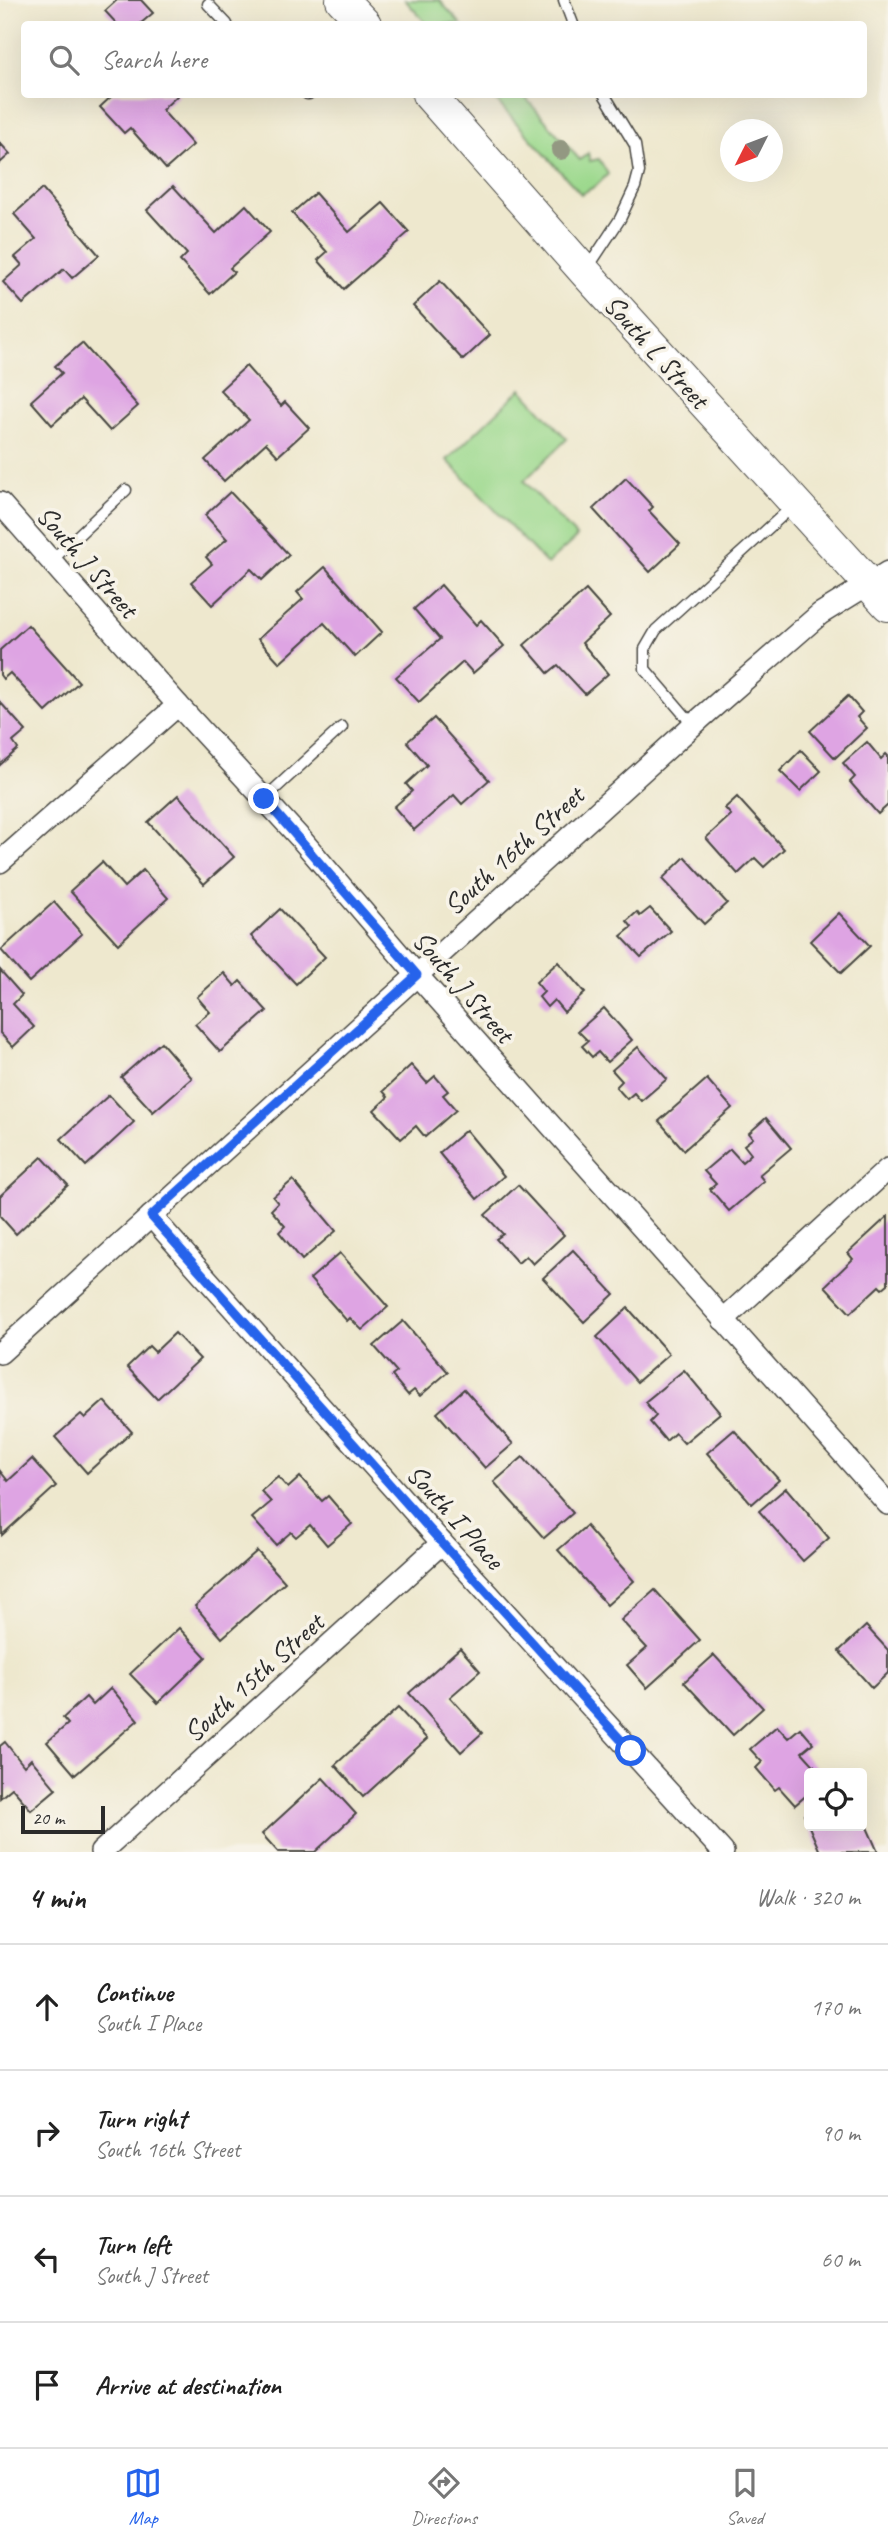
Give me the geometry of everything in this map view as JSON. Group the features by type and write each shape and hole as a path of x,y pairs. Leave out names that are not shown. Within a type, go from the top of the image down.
{"street":[{"path":"342,0 362,21"},
{"name":"South L Street","path":"432,98 796,504 881,587"},
{"name":"South J Street","path":"0,503 888,1504"},
{"name":"South 16th Street","path":"0,1353 693,725 820,614 881,587"},
{"path":"0,862 178,705"},
{"path":"723,1320 888,1169"},
{"name":"South I Place","path":"151,1216 442,1543 723,1852"},
{"name":"South 15th Street","path":"101,1852 442,1543"}],"lane":[{"path":"564,0 572,21"},
{"path":"208,4 224,21"},
{"path":"585,272 620,219 639,172 635,145 606,98"},
{"path":"51,561 126,490"},
{"path":"693,725 645,669 645,649 656,630 796,504"},
{"path":"264,799 342,727"}],"green space":[{"path":"405,0 439,0 458,21 424,21"},
{"path":"494,98 526,98 580,160 588,153 590,161 599,159 608,174 596,186 581,194"},
{"path":"521,389 567,439 524,481 577,537 547,564 447,460"}],"building":[{"path":"117,0 141,0 153,13 144,21 114,21 105,11"},
{"path":"110,98 175,98 162,110 193,145 166,169 130,128 124,133 100,107"},
{"path":"0,143 10,154 0,163"},
{"path":"173,186 216,233 246,205 270,232 230,268 234,272 210,294 180,261 187,254 147,210"},
{"path":"42,189 99,255 72,278 64,269 23,304 3,282 22,265 15,257 36,239 14,214"},
{"path":"315,193 349,232 383,203 409,232 344,289 318,260 327,252 292,213"},
{"path":"440,281 490,335 463,360 413,306"},
{"path":"82,343 138,406 110,431 81,399 52,425 31,401 62,373 55,366"},
{"path":"246,366 281,406 285,402 309,428 278,456 266,443 224,481 205,460 249,420 220,390"},
{"path":"626,478 653,507 649,511 680,544 650,572 593,509"},
{"path":"230,492 289,555 262,580 251,569 212,605 191,582 212,564 206,557 227,539 205,515"},
{"path":"325,567 382,632 355,657 324,623 280,663 258,639 303,599 297,592"},
{"path":"441,585 476,625 481,620 504,646 473,673 463,662 419,702 396,677 440,639 414,609"},
{"path":"586,590 610,617 582,643 608,674 585,694 558,665 548,673 524,645"},
{"path":"28,625 79,682 46,712 10,673 3,679 0,675 0,650"},
{"path":"848,696 862,712 857,717 867,728 835,758 810,731"},
{"path":"0,702 26,731 13,742 18,749 0,765"},
{"path":"434,718 489,780 462,804 454,795 414,830 394,807 412,791 406,784 427,765 407,742"},
{"path":"867,742 881,759 886,754 888,756 888,805 878,814 850,782 855,777 843,763"},
{"path":"801,750 821,771 800,791 780,771"},
{"path":"178,795 234,857 204,884 148,822"},
{"path":"737,797 784,849 764,867 755,858 738,874 706,838 731,815 725,808"},
{"path":"685,857 727,903 704,924 662,879"},
{"path":"102,862 124,887 143,870 168,898 118,944 70,891"},
{"path":"54,902 82,934 29,982 1,950"},
{"path":"650,908 671,931 641,957 621,936 632,927 627,921 637,912 640,916"},
{"path":"280,909 325,957 296,984 251,936"},
{"path":"839,913 870,946 841,973 810,941"},
{"path":"558,962 585,993 564,1012 554,1000 547,1007 539,997 544,992 536,982"},
{"path":"0,970 22,995 13,1004 34,1027 13,1047 0,1033"},
{"path":"224,973 235,986 240,981 267,1011 220,1052 195,1024 210,1012 197,997"},
{"path":"604,1008 632,1040 607,1062 598,1052 592,1057 582,1046 588,1041 578,1031"},
{"path":"161,1042 192,1078 153,1112 121,1077"},
{"path":"638,1047 667,1079 641,1101 634,1093 627,1099 616,1087 622,1081 612,1070"},
{"path":"411,1065 427,1083 435,1076 448,1091 443,1095 456,1110 425,1137 416,1126 401,1139 374,1110 388,1097 383,1091"},
{"path":"707,1079 732,1108 684,1150 659,1121"},
{"path":"109,1095 134,1122 86,1166 61,1139"},
{"path":"766,1118 791,1148 759,1175 764,1181 729,1211 710,1189 716,1184 704,1171 730,1149 742,1162 751,1154 744,1145 753,1138 749,1133"},
{"path":"466,1130 504,1176 477,1199 439,1153"},
{"path":"42,1157 68,1185 16,1234 0,1216 0,1196"},
{"path":"293,1180 336,1231 302,1260 279,1232 285,1226 271,1210 278,1203 273,1197"},
{"path":"518,1185 564,1235 533,1264 526,1256 518,1263 496,1239 503,1234 485,1215"},
{"path":"888,1216 888,1284 882,1289 879,1286 850,1313 825,1286 853,1259 848,1253"},
{"path":"573,1250 614,1294 584,1322 543,1278"},
{"path":"340,1253 388,1307 362,1330 350,1318 347,1321 310,1279"},
{"path":"628,1308 669,1354 637,1382 597,1337"},
{"path":"403,1321 448,1372 420,1396 414,1390 408,1395 392,1376 397,1372 374,1346"},
{"path":"175,1333 200,1359 157,1399 127,1367 149,1346 155,1352"},
{"path":"684,1370 720,1413 684,1443 675,1433 666,1441 650,1422 656,1416 645,1402"},
{"path":"464,1389 513,1444 485,1468 437,1413"},
{"path":"104,1401 132,1432 87,1473 55,1437 81,1414 85,1418"},
{"path":"734,1430 779,1480 752,1504 707,1453"},
{"path":"523,1457 573,1513 544,1538 494,1482"},
{"path":"32,1459 56,1486 2,1535 0,1471 8,1481"},
{"path":"278,1477 288,1488 300,1477 322,1501 328,1496 352,1524 327,1545 310,1525 296,1537 291,1532 276,1545 252,1518 271,1502 261,1491"},
{"path":"786,1488 829,1538 803,1561 759,1511"},
{"path":"586,1526 634,1581 607,1605 558,1550"},
{"path":"257,1551 285,1582 222,1638 195,1606"},
{"path":"655,1590 700,1640 647,1688 627,1665 647,1648 621,1620"},
{"path":"866,1626 888,1650 888,1673 872,1688 839,1651"},
{"path":"179,1628 206,1657 158,1703 130,1674"},
{"path":"460,1648 480,1671 450,1697 482,1733 461,1752 409,1693"},
{"path":"714,1655 763,1708 733,1735 684,1682"},
{"path":"111,1688 138,1720 75,1775 47,1742 68,1724 63,1718 86,1697 93,1705"},
{"path":"398,1708 427,1739 363,1797 335,1765"},
{"path":"777,1726 788,1738 800,1728 813,1743 802,1752 816,1768 804,1768 804,1797 795,1805 779,1787 775,1790 756,1768 762,1762 750,1749"},
{"path":"5,1742 24,1766 31,1759 56,1789 31,1810 12,1788 0,1798 0,1746"},
{"path":"323,1778 356,1814 315,1852 278,1852 262,1834"},
{"path":"867,1827 878,1852 820,1852 811,1831 867,1831"}],"route":[{"path":"264,799 417,975 151,1216 631,1751"}]}
